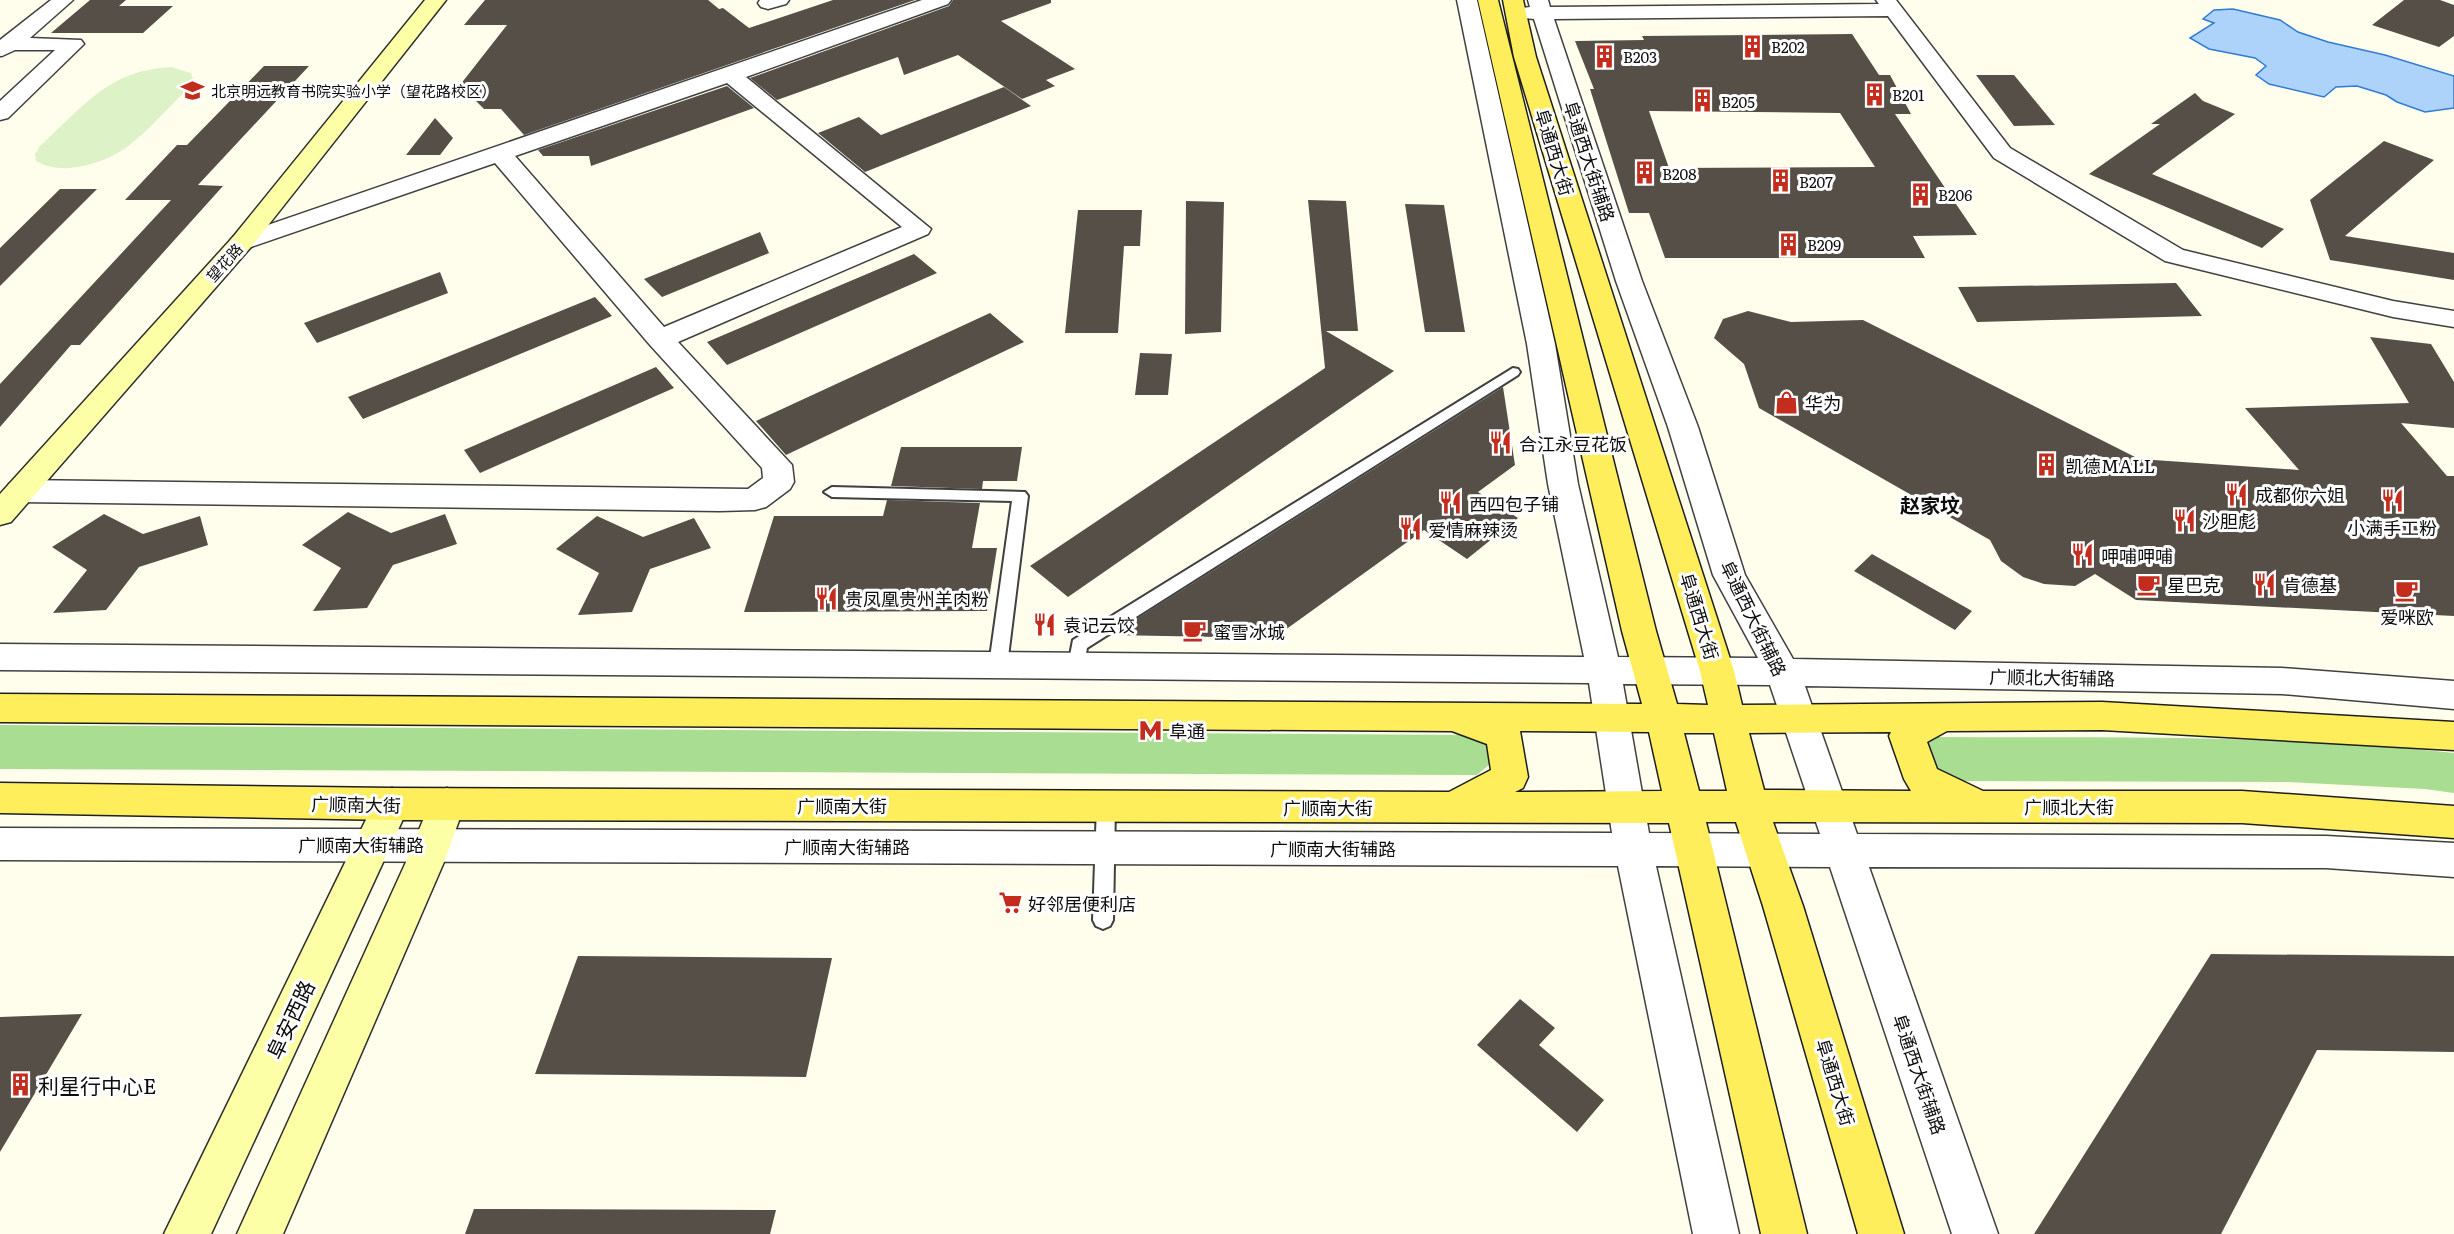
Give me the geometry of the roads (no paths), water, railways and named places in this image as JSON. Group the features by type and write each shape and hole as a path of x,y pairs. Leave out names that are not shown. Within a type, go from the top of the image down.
{"main road":[{"name":"阜通西大街","path":"1488,0 1663,717 1784,1234"},
{"name":"阜通西大街","path":"1527,7 1526,57 1717,671 1749,806 1783,906 1881,1234"},
{"path":"5,710 1730,719 2102,716 2454,736"},
{"path":"1445,716 1504,735 1510,777 1455,807"},
{"path":"1943,717 1907,736 1922,778 1981,806"},
{"name":"广顺南大街","path":"0,798 392,804 1683,806"},
{"name":"广顺北大街","path":"1683,806 2241,807 2454,822"}],"street":[{"path":"6,37 63,0"},
{"name":"望花路","path":"0,514 242,242 436,0"},
{"path":"1467,0 1541,344 1563,484 1604,670 1633,849 1716,1234"},
{"path":"242,242 730,75 928,2"},
{"path":"1527,7 1890,5 2002,153 2174,256 2393,309 2454,319"},
{"name":"阜通西大街辅路","path":"1527,7 1683,427 1729,575 1782,672 1975,1234"},
{"path":"0,113 74,44 6,37"},
{"path":"660,339 919,229 730,75"},
{"path":"20,492 720,500 755,499 779,482 777,465 660,339 500,154"},
{"path":"0,657 1650,670"},
{"name":"广顺北大街辅路","path":"1650,670 2282,681 2454,695"},
{"name":"阜安西路","path":"187,1234 392,804"},
{"path":"260,1234 432,844 447,804"},
{"name":"广顺南大街辅路","path":"0,844 1694,850"},
{"path":"1694,850 2326,852 2454,860"}],"lane":[{"path":"1077,666 1079,645 1513,372"},
{"path":"832,492 1020,496 998,665"},
{"path":"1103,920 1106,805"}],"water":[{"path":"2233,9 2280,20 2298,32 2328,42 2385,55 2454,76 2454,108 2425,112 2397,102 2386,95 2357,86 2336,87 2324,97 2269,84 2256,75 2266,66 2255,58 2209,49 2190,38 2214,23 2203,19 2214,10"}],"place":[{"name":"B202","path":"1753,46"},
{"name":"B203","path":"1605,56"},
{"name":"北京明远教育书院实验小学（望花路校区）","path":"193,90"},
{"name":"B201","path":"1874,94"},
{"name":"B205","path":"1703,101"},
{"name":"B208","path":"1644,173"},
{"name":"B207","path":"1781,181"},
{"name":"B206","path":"1920,194"},
{"name":"B209","path":"1789,244"},
{"name":"华为","path":"1787,402"},
{"name":"合江永豆花饭","path":"1501,443"},
{"name":"凯德MALL","path":"2047,465"},
{"name":"成都你六姐","path":"2237,494"},
{"name":"小满手工粉","path":"2392,501"},
{"name":"西四包子铺","path":"1451,503"},
{"name":"沙胆彪","path":"2184,520"},
{"name":"爱情麻辣烫","path":"1410,529"},
{"name":"呷哺呷哺","path":"2083,555"},
{"name":"星巴克","path":"2149,584"},
{"name":"肯德基","path":"2265,584"},
{"name":"爱咪欧","path":"2407,590"},
{"name":"贵凤凰贵州羊肉粉","path":"827,598"},
{"name":"袁记云饺","path":"1045,624"},
{"name":"蜜雪冰城","path":"1195,631"},
{"name":"阜通","path":"1151,730"},
{"name":"好邻居便利店","path":"1010,903"},
{"name":"利星行中心E","path":"20,1084"}],"district":[{"name":"赵家坟","path":"1930,504"}]}
